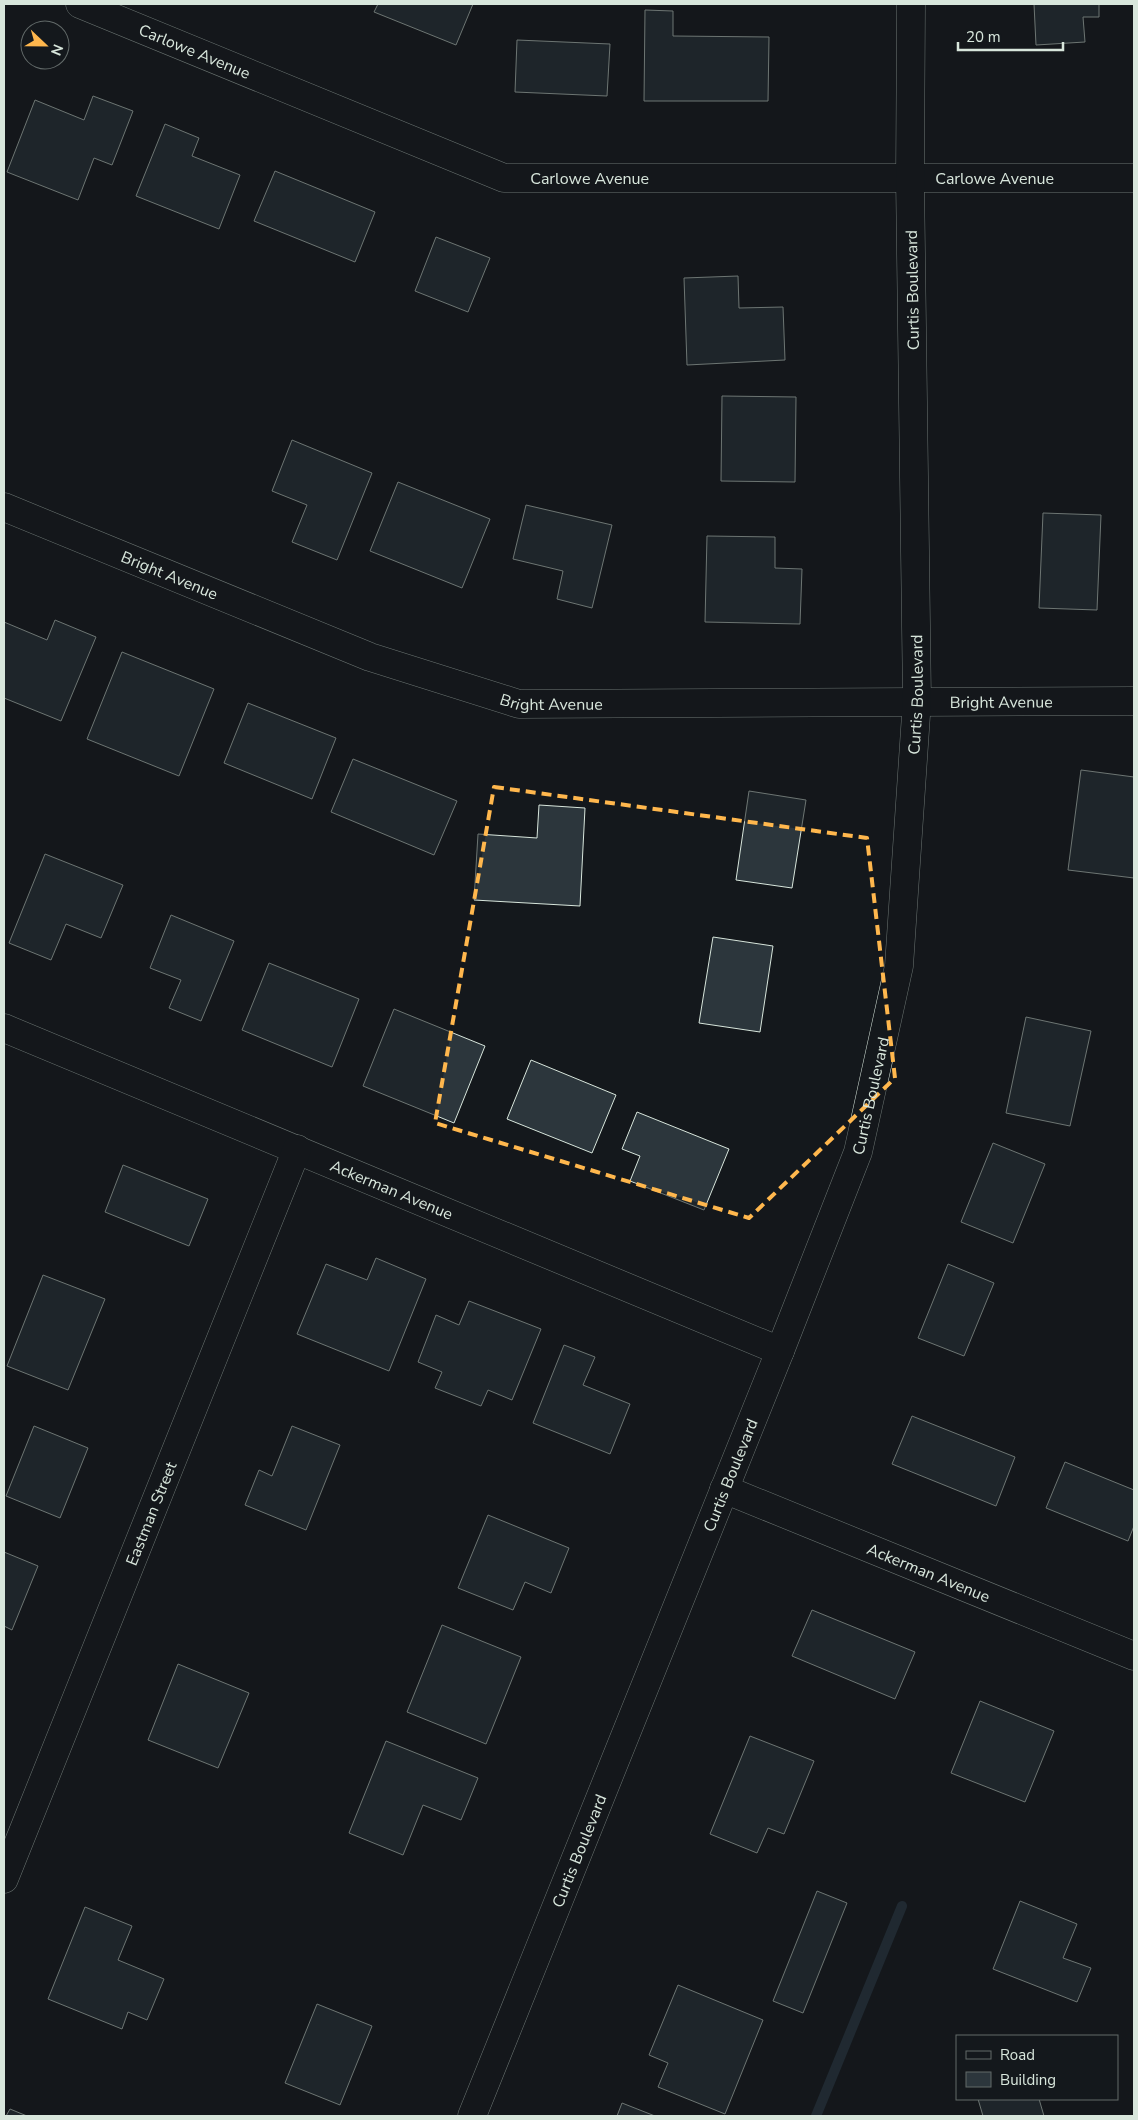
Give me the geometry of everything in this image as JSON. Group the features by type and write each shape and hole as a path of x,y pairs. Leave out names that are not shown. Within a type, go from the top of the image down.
{"street":[{"name":"Carlowe Avenue","path":"80,4 504,178 1134,178"},
{"name":"Curtis Boulevard","path":"472,2116 780,1351 858,1152 899,966 917,700 910,179 911,4"},
{"name":"Bright Avenue","path":"4,507 370,657 519,704 917,700 1134,701"},
{"name":"Ackerman Avenue","path":"4,1028 780,1351"},
{"name":"Eastman Street","path":"4,1878 297,1149"},
{"name":"Ackerman Avenue","path":"724,1489 1134,1656"}],"highlighted area":[{"path":"494,787 867,838 895,1078 749,1218 435,1123"}],"building":[{"path":"378,4 473,4 456,45 374,12"},
{"path":"1034,4 1099,4 1099,17 1083,17 1085,42 1036,45"},
{"path":"645,10 673,11 673,36 769,37 768,101 644,101"},
{"path":"517,40 610,44 607,96 515,92"},
{"path":"93,96 133,111 112,165 94,158 78,200 7,172 35,100 84,120"},
{"path":"165,124 199,138 192,156 240,175 219,229 136,196"},
{"path":"275,171 375,212 355,262 254,221"},
{"path":"436,237 490,258 468,312 415,291"},
{"path":"738,276 739,308 783,307 785,360 687,365 684,278"},
{"path":"722,396 796,397 795,482 721,481"},
{"path":"292,440 372,473 337,560 292,542 307,505 272,491"},
{"path":"398,482 490,519 462,588 370,551"},
{"path":"526,505 612,525 592,608 557,599 563,571 513,559"},
{"path":"1043,513 1101,515 1097,610 1039,608"},
{"path":"707,536 775,537 775,568 802,569 800,624 705,622"},
{"path":"55,620 96,637 61,721 4,698 4,622 47,640"},
{"path":"122,652 214,689 179,776 87,739"},
{"path":"248,703 336,738 312,799 224,763"},
{"path":"353,759 457,801 434,855 331,812"},
{"path":"1081,770 1134,777 1134,878 1068,870"},
{"path":"749,791 806,800 792,888 736,880"},
{"path":"539,805 585,808 580,906 474,900 478,834 537,838"},
{"path":"45,854 123,885 101,938 66,924 51,960 9,943"},
{"path":"171,915 234,941 201,1021 169,1008 181,980 150,968"},
{"path":"713,937 773,946 760,1032 699,1023"},
{"path":"269,963 359,999 332,1067 242,1030"},
{"path":"394,1009 485,1046 454,1123 363,1086"},
{"path":"1026,1017 1091,1031 1070,1126 1006,1113"},
{"path":"531,1060 616,1095 592,1153 507,1119"},
{"path":"637,1112 729,1149 704,1210 630,1181 640,1156 622,1149"},
{"path":"993,1143 1045,1164 1013,1243 961,1222"},
{"path":"123,1165 208,1199 189,1246 105,1212"},
{"path":"376,1258 426,1279 389,1371 297,1334 326,1264 367,1280"},
{"path":"948,1264 994,1283 964,1356 918,1338"},
{"path":"43,1275 105,1299 68,1390 7,1366"},
{"path":"469,1301 541,1329 512,1400 488,1390 481,1406 435,1388 442,1372 418,1362 436,1315 459,1325"},
{"path":"564,1345 595,1357 583,1385 630,1404 610,1454 533,1423"},
{"path":"912,1416 1015,1457 996,1506 892,1464"},
{"path":"34,1426 88,1448 60,1518 6,1496"},
{"path":"292,1426 340,1445 306,1530 245,1505 259,1470 272,1476"},
{"path":"1065,1462 1134,1490 1134,1526 1128,1541 1046,1508"},
{"path":"488,1515 569,1548 551,1593 525,1582 513,1610 458,1588"},
{"path":"4,1552 38,1566 12,1630 4,1626"},
{"path":"812,1610 915,1652 895,1699 792,1656"},
{"path":"442,1625 521,1657 486,1744 407,1712"},
{"path":"178,1664 249,1693 218,1768 148,1740"},
{"path":"980,1701 1054,1731 1025,1802 951,1773"},
{"path":"750,1736 814,1761 784,1834 768,1828 757,1853 710,1834"},
{"path":"386,1741 478,1778 461,1820 423,1805 403,1855 349,1833"},
{"path":"817,1891 847,1903 803,2013 773,2001"},
{"path":"1020,1901 1077,1924 1063,1958 1091,1968 1077,2002 993,1969"},
{"path":"85,1907 132,1926 118,1960 164,1979 147,2020 128,2012 122,2029 48,1999"},
{"path":"678,1985 763,2020 725,2114 658,2087 668,2063 649,2055"},
{"path":"317,2004 372,2026 340,2105 285,2083"},
{"path":"978,2100 1039,2100 1044,2116 983,2116"},
{"path":"622,2103 655,2116 617,2116"},
{"path":"10,2109 27,2116 6,2116"}],"waterway":[{"path":"816,2116 902,1906"}]}
